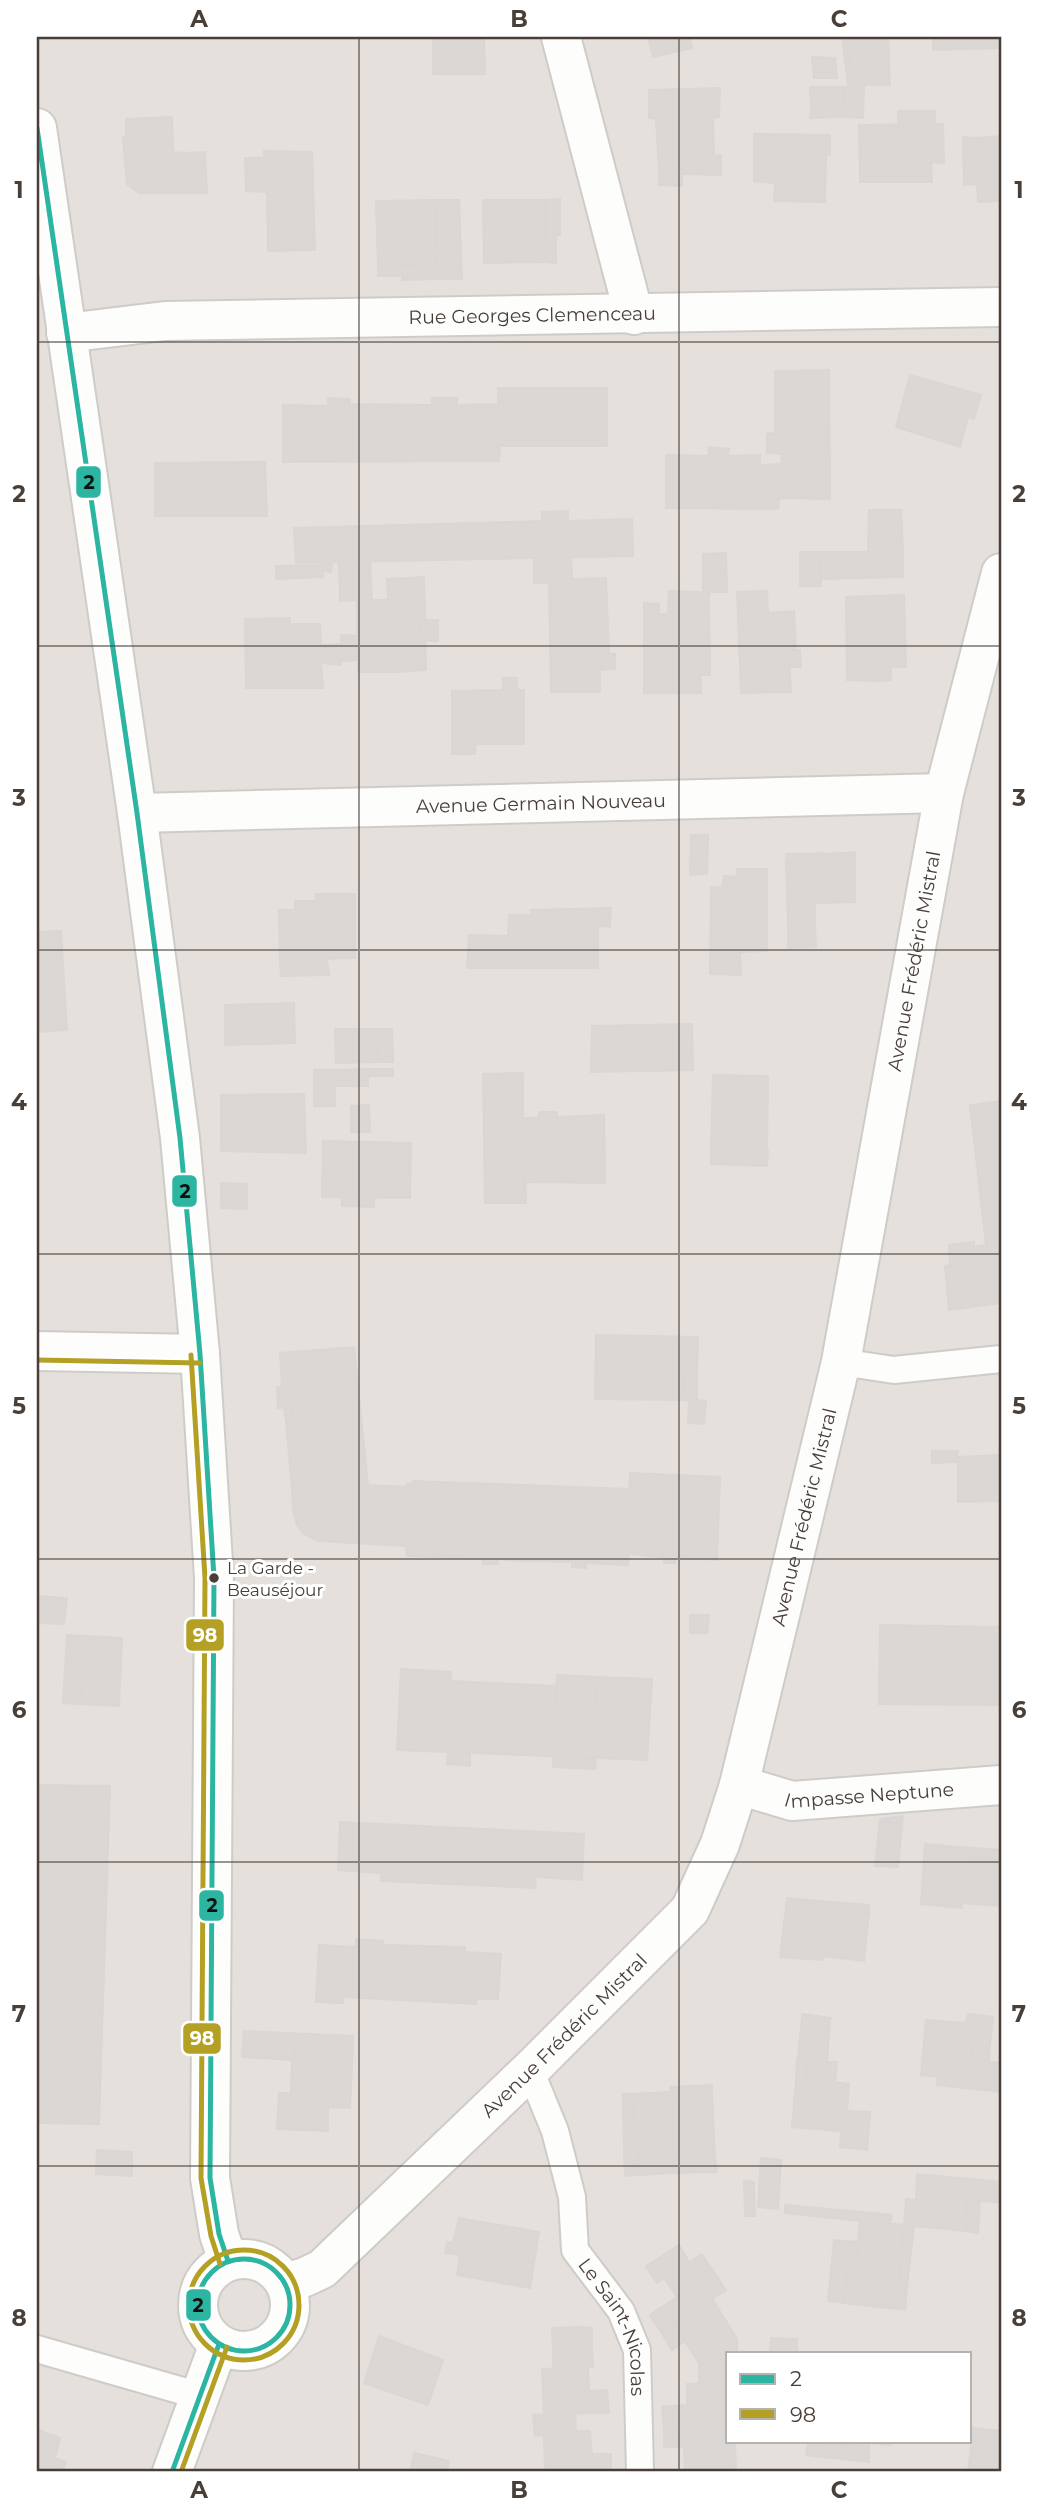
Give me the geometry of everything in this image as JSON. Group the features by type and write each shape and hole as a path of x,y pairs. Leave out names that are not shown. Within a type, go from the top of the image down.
{"street":[{"path":"561,37 635,315"},
{"path":"37,128 57,356 137,813 180,1138 200,1354 214,1578 210,2178 219,2234 228,2261"},
{"name":"Rue Georges Clemenceau","path":"57,356 165,321 1001,307"},
{"name":"Avenue Frédéric Mistral","path":"285,2283 322,2269 530,2070 690,1910 720,1844 739,1785 841,1362 944,793 1001,573"},
{"name":"Avenue Germain Nouveau","path":"137,813 944,793"},
{"path":"37,1351 200,1354"},
{"name":"Impasse Neptune","path":"739,1785 792,1801 1001,1784"},
{"path":"228,2261 260,2261 275,2270 285,2283 290,2300 289,2317 282,2332 269,2344 253,2350 235,2350 219,2344 205,2329 198,2311 200,2290 211,2273 228,2261"},
{"path":"172,2472 219,2344"}],"lane":[{"path":"841,1362 894,1370 1001,1359"},
{"name":"Le Saint-Nicolas","path":"530,2070 555,2131 572,2197 575,2250 621,2311 637,2350 640,2472"},
{"path":"37,2349 200,2396"}],"shaded area":[{"path":"37,37 1001,37 1001,2472 37,2472"}],"building":[{"path":"433,37 484,37 485,74 433,74"},
{"path":"648,37 690,37 692,48 653,57"},
{"path":"842,37 846,37 853,85 848,85"},
{"path":"846,37 888,37 890,85 853,85"},
{"path":"933,37 1001,37 1001,48 933,50"},
{"path":"812,57 835,58 837,78 814,78"},
{"path":"864,86 863,118 845,117 844,87"},
{"path":"810,87 844,87 845,117 841,117 841,109 811,108"},
{"path":"720,88 719,117 713,118 714,156 721,155 721,175 683,174 682,169 659,168 656,119 649,118 649,90"},
{"path":"811,108 841,109 841,117 810,118"},
{"path":"898,111 935,111 935,124 898,124"},
{"path":"172,117 173,152 183,153 184,193 139,193 127,184 123,138 126,137 126,119"},
{"path":"943,124 944,163 931,162 932,182 860,182 859,125"},
{"path":"754,134 830,135 830,155 826,155 825,202 774,201 775,183 754,181"},
{"path":"1001,136 1001,183 977,184 977,138"},
{"path":"963,137 977,138 977,184 964,185"},
{"path":"264,151 312,152 315,250 268,251 267,192 246,191 245,158 264,158"},
{"path":"205,152 207,193 184,193 183,153"},
{"path":"659,168 682,169 682,186 659,185"},
{"path":"1001,183 1001,201 978,202 977,184"},
{"path":"560,199 560,235 556,235 556,263 546,262 545,200"},
{"path":"435,200 437,265 378,266 376,201"},
{"path":"435,200 459,200 462,279 437,279"},
{"path":"483,200 545,200 546,262 484,263"},
{"path":"437,265 437,279 402,280 402,276 378,276 378,266"},
{"path":"829,370 830,499 779,498 778,509 666,508 666,455 708,456 709,447 729,449 728,456 760,455 760,465 781,464 782,454 767,453 767,434 775,433 775,371"},
{"path":"910,375 981,395 974,419 968,417 960,447 896,427"},
{"path":"498,388 607,388 607,446 500,446 499,461 283,462 283,405 328,406 328,398 350,399 350,404 432,405 432,398 457,398 457,405 498,404"},
{"path":"265,462 267,516 155,516 155,463"},
{"path":"869,510 901,510 903,552 868,552"},
{"path":"568,511 568,521 632,519 633,556 296,563 294,528 542,521 542,512"},
{"path":"800,552 820,552 821,586 800,586"},
{"path":"820,552 903,552 903,577 821,579"},
{"path":"726,553 727,592 703,592 703,554"},
{"path":"571,556 572,579 606,578 609,653 600,653 600,692 551,692 549,583 534,583 534,557"},
{"path":"339,562 370,562 372,600 388,600 387,579 424,577 425,620 419,620 420,634 425,634 426,670 398,672 398,658 358,660 357,600 340,601"},
{"path":"323,564 332,564 331,572 323,571"},
{"path":"323,565 323,577 276,579 276,566"},
{"path":"669,591 696,592 697,612 709,612 710,662 700,662 701,693 644,693 644,603 659,604 659,614 668,614"},
{"path":"767,591 768,613 794,611 796,651 789,650 791,692 741,693 737,592"},
{"path":"696,592 709,592 709,612 697,612"},
{"path":"904,595 906,667 879,666 878,681 847,680 846,597"},
{"path":"290,618 290,624 320,624 321,645 341,644 341,665 321,663 323,688 246,688 245,619"},
{"path":"419,620 438,620 438,641 425,641 425,634 420,634"},
{"path":"341,635 358,636 358,660 341,661"},
{"path":"789,650 800,650 801,667 790,667"},
{"path":"600,653 615,654 615,669 600,670"},
{"path":"398,658 398,672 358,672 358,660"},
{"path":"700,662 710,662 710,675 700,675"},
{"path":"879,666 891,667 891,680 878,681"},
{"path":"503,678 517,678 517,690 524,690 524,744 476,744 475,754 452,754 452,691 503,690"},
{"path":"691,835 708,835 707,874 690,875"},
{"path":"855,852 855,902 815,903 815,925 788,925 786,863 807,863 807,854 822,853 821,863 828,862 828,854"},
{"path":"822,853 828,854 828,862 821,863"},
{"path":"787,854 807,854 807,863 786,863"},
{"path":"737,869 767,869 767,951 740,952 741,975 710,974 711,887 736,888"},
{"path":"724,876 737,877 736,888 722,888"},
{"path":"316,894 355,894 355,958 280,960 279,910 295,910 295,901 316,901"},
{"path":"611,908 610,927 598,926 598,968 467,968 469,935 508,936 509,915 531,915 531,910"},
{"path":"788,925 815,925 816,947 788,948"},
{"path":"61,931 67,1030 37,1032 37,932"},
{"path":"280,960 327,960 329,975 281,976"},
{"path":"294,1003 295,1043 225,1045 225,1005"},
{"path":"692,1024 693,1070 591,1072 592,1026"},
{"path":"335,1029 379,1029 377,1062 336,1063"},
{"path":"379,1029 392,1029 393,1062 377,1062"},
{"path":"377,1069 393,1069 393,1076 377,1076"},
{"path":"377,1069 377,1076 314,1078 314,1070"},
{"path":"523,1073 523,1118 539,1118 539,1112 557,1112 557,1117 604,1115 605,1171 540,1172 540,1167 525,1166 526,1203 485,1203 483,1074"},
{"path":"713,1075 768,1076 767,1151 711,1151"},
{"path":"368,1077 368,1086 335,1086 335,1106 314,1106 314,1078"},
{"path":"304,1094 306,1153 221,1151 221,1095"},
{"path":"1001,1101 1001,1303 949,1310 945,1266 950,1265 949,1245 974,1242 974,1247 986,1245 970,1105"},
{"path":"369,1105 370,1132 351,1132 351,1106"},
{"path":"323,1141 411,1143 410,1198 322,1197"},
{"path":"711,1151 768,1151 767,1166 711,1164"},
{"path":"525,1166 540,1167 540,1172 605,1171 605,1183 525,1182"},
{"path":"221,1183 247,1184 247,1209 221,1208"},
{"path":"342,1197 374,1197 374,1207 342,1206"},
{"path":"596,1335 698,1337 697,1376 684,1375 683,1400 595,1399"},
{"path":"354,1347 368,1485 406,1487 413,1481 629,1489 630,1473 720,1477 717,1560 675,1557 675,1563 664,1563 664,1544 649,1544 648,1556 629,1554 628,1565 586,1563 586,1568 572,1567 572,1562 538,1561 539,1550 519,1549 519,1561 498,1559 498,1564 483,1564 483,1559 407,1556 406,1546 318,1541 304,1534 297,1525 293,1510 302,1509 301,1487 292,1489 286,1421 293,1420 292,1407 278,1408 277,1387 282,1387 280,1353"},
{"path":"684,1375 697,1376 697,1400 706,1401 704,1424 688,1423 689,1401 683,1400"},
{"path":"292,1407 293,1420 286,1421 284,1408"},
{"path":"932,1451 958,1451 957,1462 932,1463"},
{"path":"1001,1455 1001,1501 958,1502 958,1457"},
{"path":"301,1487 302,1509 293,1510 292,1489"},
{"path":"649,1544 664,1544 664,1557 648,1556"},
{"path":"519,1549 539,1550 538,1561 519,1561"},
{"path":"37,1596 67,1598 64,1624 37,1623"},
{"path":"690,1615 709,1615 707,1633 690,1633"},
{"path":"880,1625 1001,1627 1001,1705 879,1704"},
{"path":"67,1635 122,1638 119,1706 80,1704 82,1684 64,1683"},
{"path":"401,1669 451,1672 451,1681 556,1686 555,1707 596,1709 597,1677 652,1679 647,1760 397,1750"},
{"path":"557,1675 597,1677 596,1709 555,1707"},
{"path":"64,1683 82,1684 80,1704 63,1703"},
{"path":"448,1754 470,1754 470,1766 447,1764"},
{"path":"553,1757 596,1759 595,1769 553,1767"},
{"path":"37,1785 110,1786 99,2124 37,2123"},
{"path":"903,1816 902,1824 880,1821 881,1819"},
{"path":"880,1821 902,1824 898,1867 875,1866"},
{"path":"340,1822 584,1834 582,1880 535,1877 536,1888 381,1881 381,1873 338,1870"},
{"path":"925,1844 946,1846 945,1855 1001,1860 1001,1906 962,1903 962,1908 921,1904"},
{"path":"946,1846 1001,1850 1001,1860 945,1855"},
{"path":"787,1898 808,1900 807,1909 869,1913 864,1961 823,1956 822,1960 780,1957"},
{"path":"808,1900 869,1905 869,1913 807,1909"},
{"path":"356,1939 383,1941 384,1945 465,1947 465,1952 501,1954 498,1999 477,1999 476,2004 343,1997 343,2003 316,2002 319,1945 356,1947"},
{"path":"802,2014 831,2018 830,2021 802,2018"},
{"path":"968,2014 993,2017 990,2046 973,2044 972,2059 1001,2063 1001,2092 937,2085 938,2077 921,2075 926,2020 966,2023"},
{"path":"802,2018 830,2021 827,2062 837,2062 835,2082 849,2084 847,2111 870,2112 867,2150 840,2147 841,2131 792,2127 796,2080 806,2081 808,2059 798,2058"},
{"path":"244,2031 353,2036 352,2065 315,2063 316,2048 295,2047 294,2062 242,2057"},
{"path":"973,2044 990,2046 989,2061 972,2059"},
{"path":"295,2047 316,2048 315,2063 352,2065 350,2108 328,2107 328,2131 277,2129 279,2093 291,2093"},
{"path":"797,2058 808,2059 806,2081 796,2080"},
{"path":"712,2085 712,2095 670,2097 670,2087"},
{"path":"670,2092 670,2097 712,2095 715,2159 671,2160 672,2173 640,2175 639,2123 634,2123 632,2094"},
{"path":"623,2094 632,2094 634,2123 639,2123 640,2175 637,2175 636,2148 624,2149"},
{"path":"636,2148 637,2175 625,2176 624,2149"},
{"path":"97,2150 132,2152 132,2176 96,2174"},
{"path":"761,2158 781,2160 778,2209 758,2207"},
{"path":"715,2159 717,2172 672,2173 671,2160"},
{"path":"917,2174 1001,2182 1001,2203 967,2199 965,2231 904,2225 906,2199 916,2200"},
{"path":"744,2181 754,2182 755,2216 745,2216"},
{"path":"967,2199 980,2201 978,2233 965,2231"},
{"path":"785,2205 892,2215 890,2224 785,2213"},
{"path":"459,2218 539,2232 530,2288 457,2275 460,2255 445,2253 447,2242 453,2243"},
{"path":"860,2221 904,2225 899,2287 907,2288 905,2310 844,2303 848,2262 856,2262"},
{"path":"904,2225 914,2226 907,2288 899,2287"},
{"path":"834,2240 858,2242 856,2262 848,2262 844,2303 828,2301"},
{"path":"679,2245 689,2262 702,2254 726,2290 661,2332 650,2315 677,2297 664,2278 657,2283 646,2266"},
{"path":"713,2300 737,2339 737,2352 726,2352 726,2362 699,2363 685,2341 672,2350 661,2332"},
{"path":"552,2328 592,2328 592,2349 553,2351"},
{"path":"379,2336 443,2360 428,2405 364,2383"},
{"path":"771,2338 797,2339 797,2352 770,2352"},
{"path":"592,2349 593,2367 553,2369 553,2351"},
{"path":"726,2362 726,2382 699,2383 699,2363"},
{"path":"588,2367 589,2391 607,2390 609,2413 544,2414 542,2369"},
{"path":"726,2382 726,2426 664,2429 662,2407 687,2405 687,2384"},
{"path":"575,2413 576,2431 590,2431 592,2454 611,2454 611,2472 545,2472 544,2435 535,2436 533,2415"},
{"path":"726,2426 726,2442 735,2442 736,2471 685,2472 684,2447 664,2447 664,2429"},
{"path":"972,2428 1001,2431 1001,2441 972,2439"},
{"path":"37,2429 60,2438 55,2458 66,2462 62,2472 37,2472"},
{"path":"972,2439 1001,2441 1001,2472 968,2472"},
{"path":"808,2442 848,2445 849,2442 869,2442 869,2462 806,2455"},
{"path":"821,2442 849,2442 848,2445"},
{"path":"860,2442 891,2442 891,2445"},
{"path":"414,2453 449,2461 447,2472 410,2472"},
{"path":"736,2471 742,2472 670,2472"}],"transit line":[{"name":"2","path":"37,128 137,813 180,1138 200,1354 214,1578 210,2178 219,2234 228,2261"},
{"name":"98","path":"191,1355 205,1578 201,2178 211,2236 220,2264"},
{"name":"98","path":"37,1360 200,1363"},
{"name":"98","path":"244,2250 265,2255 283,2266 294,2284 299,2305 294,2326 283,2344 265,2355 244,2360 223,2355 205,2344 194,2326 189,2305 194,2284 205,2266 223,2255 244,2250"},
{"name":"2","path":"244,2259 262,2263 276,2273 286,2287 290,2305 286,2323 276,2337 262,2347 244,2351 226,2347 212,2337 202,2323 198,2305 202,2287 212,2273 226,2263 244,2259"},
{"name":"2","path":"172,2472 219,2344"},
{"name":"98","path":"181,2472 227,2347"}],"place":[{"name":"La Garde - Beauséjour","path":"214,1578"}]}
